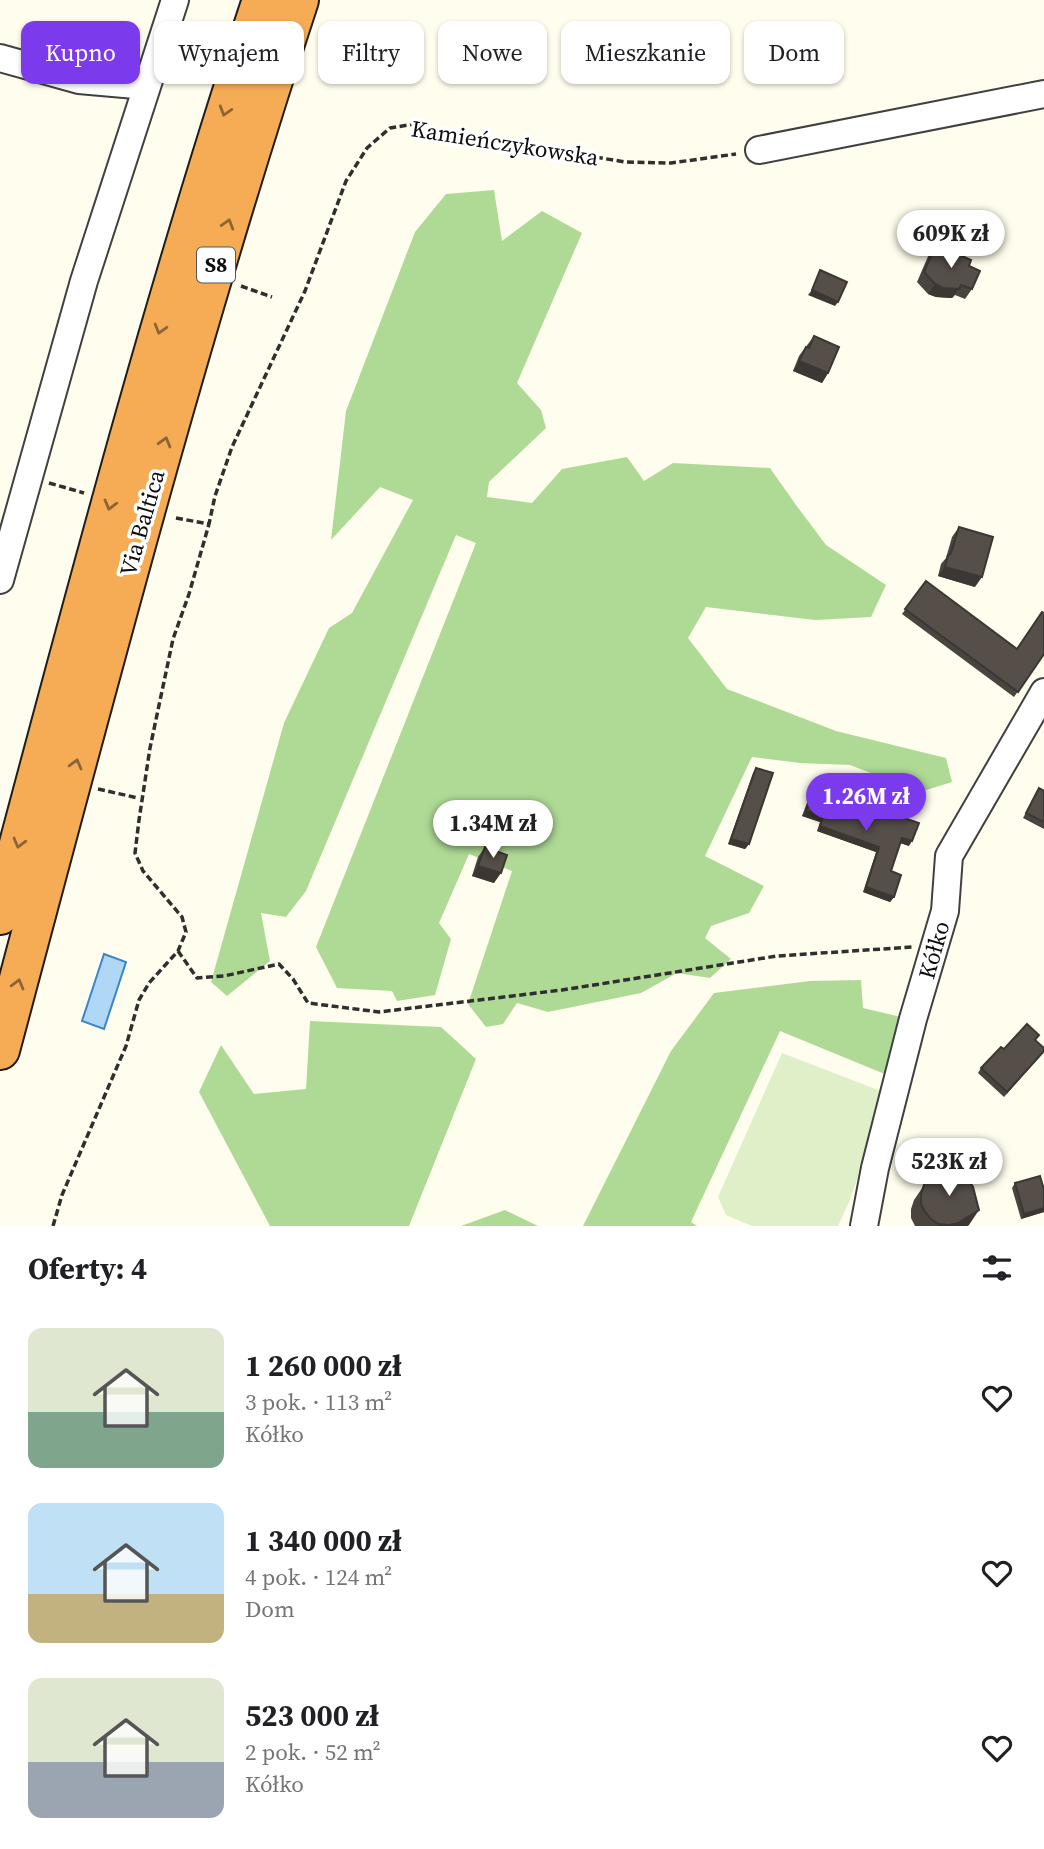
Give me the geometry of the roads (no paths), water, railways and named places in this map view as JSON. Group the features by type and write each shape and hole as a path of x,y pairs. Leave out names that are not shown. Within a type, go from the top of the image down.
{"highway":[{"name":"Via Baltica","path":"0,915 139,402 193,215 262,0"},
{"name":"Via Baltica","path":"0,1050 123,587 227,227 299,0"}],"street":[{"path":"0,580 84,281 175,0"},
{"path":"0,58 79,80 148,86"},
{"path":"759,150 1044,94"},
{"name":"Kółko","path":"864,1226 875,1168 913,1019 945,911 949,856 1044,692"}],"water":[{"path":"104,954 126,962 104,1029 82,1021"}]}
